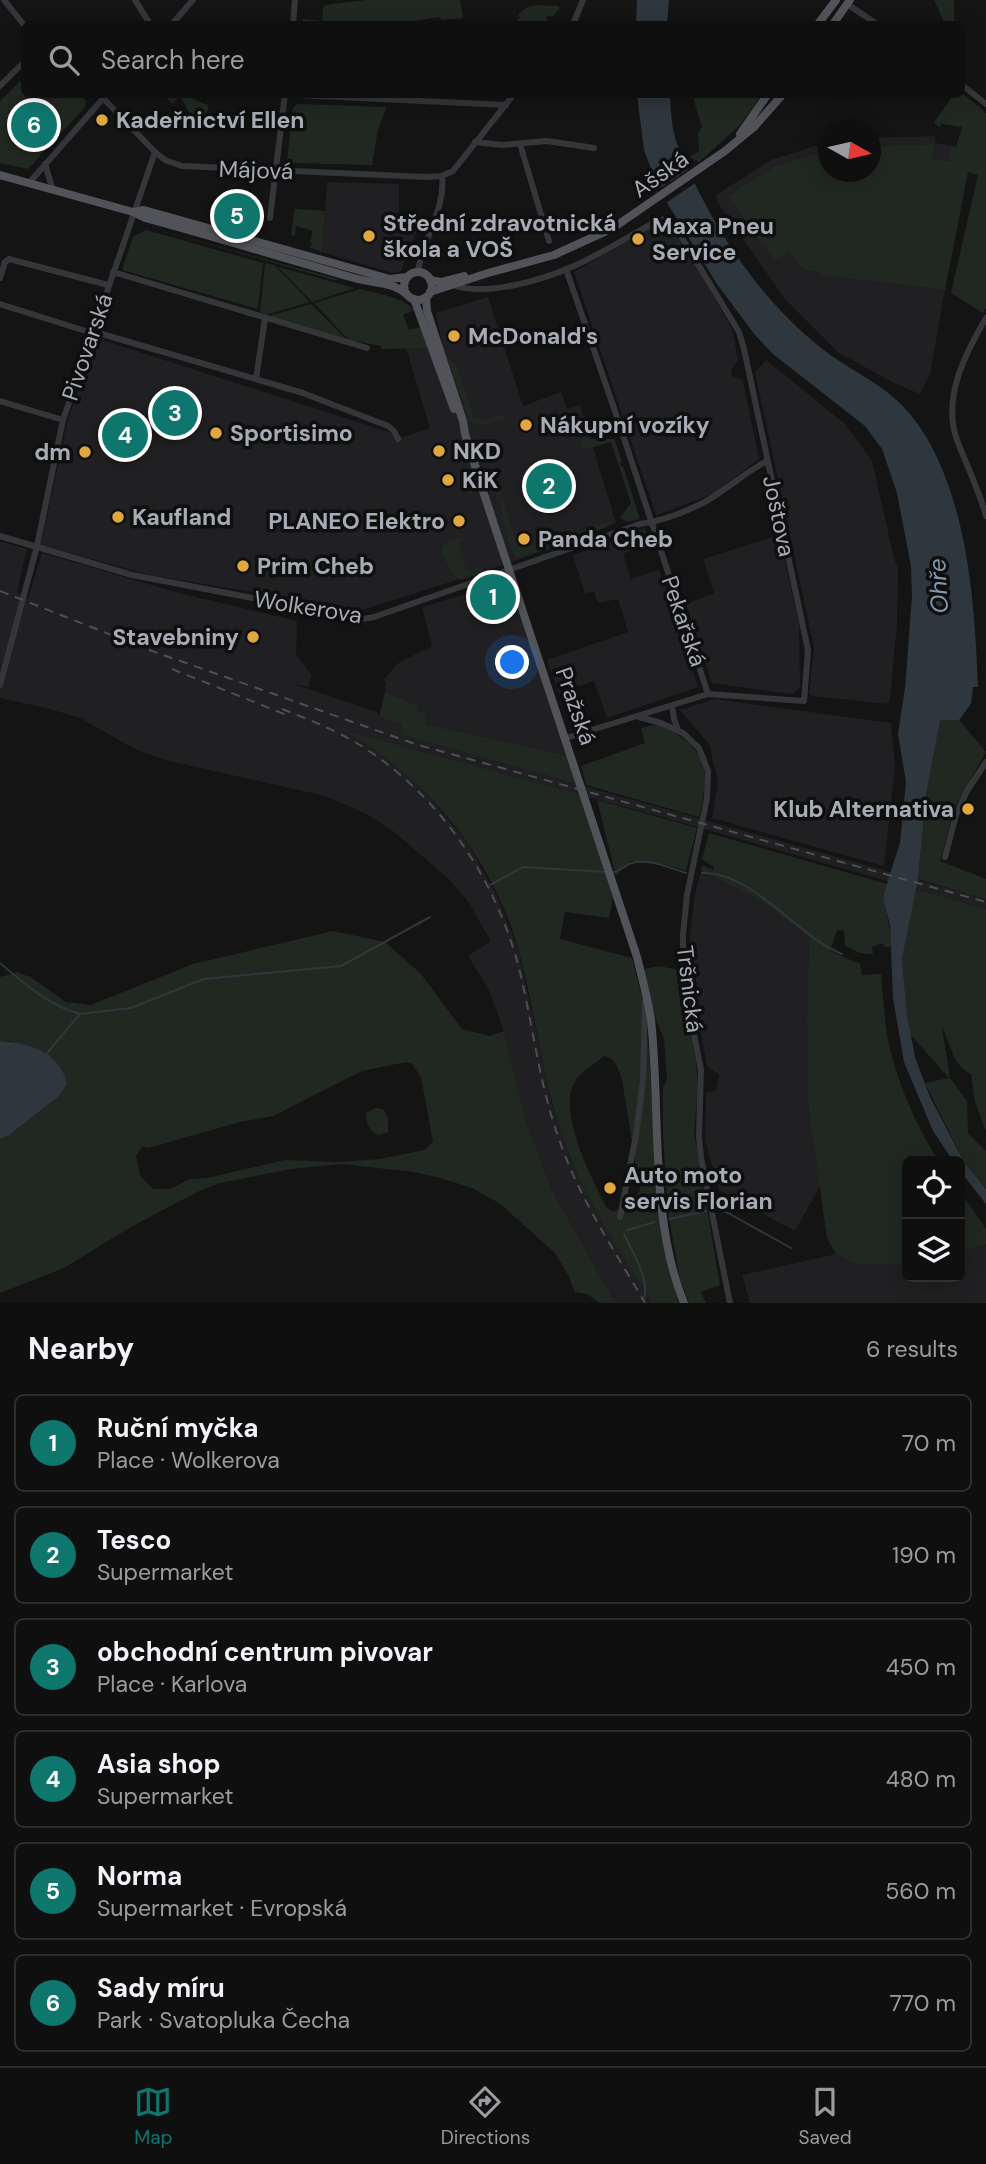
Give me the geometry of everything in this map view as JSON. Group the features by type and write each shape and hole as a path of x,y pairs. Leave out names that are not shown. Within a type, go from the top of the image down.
{"main road":[{"path":"820,21 836,0"},
{"path":"835,21 846,1"},
{"name":"Ašská","path":"733,145 765,98"},
{"name":"Ašská","path":"430,280 443,282 540,259 581,244 613,228 733,145 754,127 779,98"},
{"path":"0,175 311,264 351,278 397,287 414,299 428,295 430,280 418,272 407,277 390,279 145,210 133,212"},
{"name":"Ašská","path":"428,295 488,273"},
{"path":"405,293 407,277"},
{"name":"Pražská","path":"428,295 427,311 465,434 566,738 646,992 653,1049 662,1212 676,1280 684,1303"},
{"name":"Pražská","path":"414,299 465,434"}],"street":[{"path":"4,0 21,21"},
{"path":"135,0 148,21"},
{"path":"175,21 193,0"},
{"path":"293,21 295,0"},
{"path":"574,21 583,1"},
{"path":"846,1 873,21"},
{"path":"0,86 21,65"},
{"path":"965,88 986,104"},
{"path":"29,183 101,98"},
{"name":"Májová","path":"105,98 155,152 165,160 182,166 442,176"},
{"path":"270,218 285,98"},
{"path":"351,98 506,105"},
{"path":"418,272 425,241 442,195 442,176 453,170 511,98"},
{"path":"475,142 520,144 547,141 594,148"},
{"path":"520,144 550,241"},
{"name":"Pivovarská","path":"0,685 37,546 62,420 155,152"},
{"path":"46,164 53,190"},
{"name":"Joštova","path":"566,269 659,220 667,219 673,223 739,332 808,650 804,701 708,694"},
{"path":"0,278 5,262 9,259 108,285"},
{"path":"453,285 467,289 502,287 566,269"},
{"name":"Pekařská","path":"566,269 708,694"},
{"path":"113,272 367,348"},
{"path":"0,304 303,393 378,422 394,431 398,439"},
{"path":"256,379 265,318"},
{"path":"986,318 960,370 952,404 956,438 986,516"},
{"path":"0,401 62,420"},
{"name":"Wolkerova","path":"0,536 132,575 363,619 659,521 704,502 746,472 767,461"},
{"path":"566,738 708,694"},
{"path":"672,706 678,730"},
{"name":"Tršnická","path":"637,717 678,730 699,748 709,776 687,895 682,954 685,991 701,1070 701,1158 730,1303"},
{"path":"945,857 951,828 960,805 986,762"},
{"name":"Pražská","path":"621,1217 643,1080 646,992"}],"shaded area":[{"path":"367,0 460,0 463,18 322,21 325,5"},
{"path":"934,0 954,0 954,21 944,21"},
{"path":"536,6 560,8 552,17 549,15 546,18 548,21 517,21 522,11"},
{"path":"21,80 21,98 83,98 86,101 85,107 28,169 0,163 0,101"},
{"path":"965,96 986,113 986,308 983,313 951,293 978,175 968,172 945,290 820,275 820,272 803,270 789,251 774,260 728,196 773,167 818,152 818,182 881,182 881,146 934,144 932,159 949,161 951,146 956,147 962,127 941,124 940,127 934,123 951,98 965,98"},
{"path":"166,98 178,98 173,104"},
{"path":"182,98 191,98 209,106 204,120 190,114"},
{"path":"693,98 760,98 740,125 699,162 690,157 699,151 698,134 702,127"},
{"path":"297,104 387,107 378,129 372,165 289,163 287,160 293,108"},
{"path":"935,136 936,143 951,146 949,161 932,159 934,144 881,146 881,138"},
{"path":"818,145 818,152 773,167 728,196 789,250 803,270 821,272 821,275 945,290 930,374 920,394 839,353 785,299 717,202 716,195 771,160"},
{"name":"Střední zdravotnická škola a VOŠ","path":"327,182 399,184 399,212 421,221 401,271 392,273 322,252"},
{"path":"295,207 325,211 322,252 309,247 313,243 310,242 313,231 296,226 295,236 291,235"},
{"path":"659,223 671,225 732,329 738,360 731,370 732,376 743,380 759,459 713,494 656,515 574,272"},
{"path":"151,228 334,278 339,280 334,280"},
{"path":"146,230 263,263 258,309 122,270 133,237"},
{"path":"265,263 274,265 310,302 266,315 260,312"},
{"path":"278,267 355,288 312,302"},
{"path":"360,289 389,296 409,305 414,310 403,315 409,330 420,327 428,348 381,349 381,346 349,340 314,303"},
{"path":"488,297 523,406 561,392 567,409 580,405 616,523 501,566 362,610 150,575 41,545 67,422 96,338 404,437 430,428 406,348 427,348 442,343 436,313"},
{"path":"311,304 346,339 269,316"},
{"path":"447,357 456,365 474,418 479,417 481,422 504,414 506,419 479,426 470,422"},
{"path":"766,360 845,424 872,461 898,569 897,623 890,699 887,704 812,696 809,693 814,647 755,372"},
{"path":"614,439 640,519 627,522 620,518 631,503 611,442 584,450 580,440"},
{"path":"493,467 520,549 612,521 607,527 546,550 517,557 508,540"},
{"path":"645,528 650,544 623,554 631,579 659,570 698,687 607,718 594,681 559,693 547,660 628,632 618,599 598,603 594,591 585,594 573,555"},
{"path":"779,535 799,624 800,687 790,694 712,683 686,604 714,593 703,559"},
{"path":"460,538 462,540 458,543 467,571 482,567 482,573 461,580 452,573 441,551 445,543"},
{"path":"0,541 27,549 17,592 28,599 42,553 179,593 297,621 296,655 312,675 309,687 291,683 377,712 379,717 402,725 402,735 986,899 986,909 349,732 390,759 426,792 468,844 497,896 519,952 552,1105 570,1158 605,1225 652,1303 620,1303 613,1299 552,1190 526,1121 504,1031 488,988 468,956 491,941 469,903 448,878 393,831 342,803 321,795 165,760 137,750 80,718 0,698"},
{"path":"508,581 566,755 425,724 417,711 419,706 385,692 384,680 397,664 432,646 422,607"},
{"path":"385,692 419,706 417,711 426,715 425,724 566,755 577,784 402,735 402,725 379,717"},
{"path":"715,699 891,723 895,767 884,866 712,818 718,781 709,744 680,710"},
{"path":"940,719 959,720 986,752 954,809 940,861 986,879 986,899 918,879 926,795"},
{"path":"659,724 687,742 702,761 705,784 699,817 586,785 581,766 645,743 641,728"},
{"path":"346,731 582,795 613,897 609,918 565,912 560,939 632,958 646,1021 657,1199 669,1269 679,1303 652,1303 602,1221 570,1157 555,1113 520,955 509,920 494,887 476,855 431,798 405,773","holes":["604,1056 612,1059 622,1080 640,1190 633,1201 613,1212 606,1207 584,1161 572,1124 570,1106 571,1090 578,1077"]},
{"path":"597,800 697,828 686,871 667,865 631,861 616,876"},
{"path":"709,833 887,884 884,893 892,947 884,947 883,943 872,947 873,954 860,953 845,946 844,931 837,930 830,951 860,964 862,975 881,974 887,1034 900,1083 914,1117 936,1156 902,1156 902,1264 856,1264 836,1254 827,1238 808,1104 809,937 757,898 701,871 702,865 713,870 714,867 702,859"},
{"path":"701,871 757,898 809,937 808,1104 820,1186 795,1231 719,1190 705,1140 706,1092 716,1091 719,1075 707,1066 692,985 690,935 694,898"},
{"path":"915,891 986,909 986,1131 975,1102 971,1074 956,1059 942,1028 950,1078 967,1101 968,1133 986,1151 986,1189 965,1163 965,1156 961,1156 925,1083 949,1078 910,1034 902,959"},
{"path":"333,931 385,942 421,974 462,1029 490,1036 504,1031 526,1121 552,1190 613,1299 620,1303 600,1303 587,1294 575,1292 555,1253 499,1203 472,1188 414,1172 341,1164 291,1169 220,1183 197,1192 129,1228 64,1268 0,1293 0,1139 8,1136 59,1096 63,1072 53,1058 10,1041 0,1041 0,977 17,972 32,978 66,1002 91,1005 193,964","holes":["406,1062 412,1064 421,1077 433,1142 424,1150 380,1159 336,1162 285,1160 207,1178 190,1179 170,1189 153,1189 140,1175 136,1156 142,1147 148,1148 240,1122 273,1116 362,1071"]},
{"path":"659,966 678,970 696,1062 698,1089 694,1132 720,1285 701,1292 706,1303 689,1303 680,1279 668,1212 663,1135 663,1087 667,1080 664,1039 655,1017 644,969"},
{"path":"376,1108 383,1109 388,1118 388,1132 378,1135 370,1128 366,1117 366,1113"},
{"path":"965,1198 986,1229 986,1244 965,1250"},
{"path":"986,1244 986,1303 750,1303 742,1275 836,1254 856,1264 902,1264 902,1282 965,1282 965,1250"}],"water":[{"path":"637,0 669,0 667,21 636,21"},
{"name":"Ohře","path":"637,98 670,98 673,126 681,154 714,220 744,267 800,330 902,405 925,435 940,463 951,493 967,557 978,687 973,687 971,704 959,720 940,720 926,795 918,879 902,959 907,1015 915,1057 930,1097 961,1156 950,1156 933,1131 904,1062 893,998 890,925 884,893 900,843 906,782 898,734 905,688 912,596 911,566 897,493 882,449 865,426 773,354 755,335 717,284 658,188 644,150"},
{"path":"0,1041 22,1044 42,1051 58,1064 67,1084 59,1096 8,1136 0,1139"},
{"path":"965,1163 986,1189 986,1204 965,1177"}],"pier":[{"path":"692,167 698,181 663,205 656,191"}],"waterway":[{"path":"614,872 629,864 643,862 686,873"},
{"path":"490,885 523,867 606,872"},
{"path":"702,873 720,875 738,882 825,946 842,954"},
{"path":"47,1053 80,1014 131,1008 204,979 341,966 430,917"},
{"path":"0,963 47,1000 80,1014"},
{"path":"716,1209 791,1248"},
{"path":"669,1219 707,1211"},
{"path":"627,1230 655,1222"},
{"path":"624,1234 645,1283 644,1299"}],"railway":[{"path":"0,591 152,651 415,744 986,902"},
{"path":"172,669 289,716"},
{"path":"282,709 344,736 391,767 417,790 462,843 496,903 509,935 519,968 546,1097 567,1161 598,1223 645,1303"}],"place":[{"name":"Kadeřnictví Ellen","path":"102,120"},
{"name":"Sady míru","path":"34,125"},
{"name":"Norma","path":"237,216"},
{"name":"Střední zdravotnická škola a VOŠ","path":"369,236"},
{"name":"Maxa Pneu Service","path":"638,239"},
{"name":"McDonald's","path":"454,336"},
{"name":"obchodní centrum pivovar","path":"175,413"},
{"name":"Nákupní vozíky","path":"526,425"},
{"name":"Sportisimo","path":"216,433"},
{"name":"Asia shop","path":"125,435"},
{"name":"NKD","path":"439,451"},
{"name":"dm","path":"85,452"},
{"name":"KiK","path":"448,480"},
{"name":"Tesco","path":"549,486"},
{"name":"Kaufland","path":"118,517"},
{"name":"PLANEO Elektro","path":"459,521"},
{"name":"Panda Cheb","path":"524,539"},
{"name":"Prim Cheb","path":"243,566"},
{"name":"Ruční myčka","path":"493,597"},
{"name":"Stavebniny","path":"253,637"},
{"name":"Klub Alternativa","path":"968,809"},
{"name":"Auto moto servis Florian","path":"610,1188"}]}
